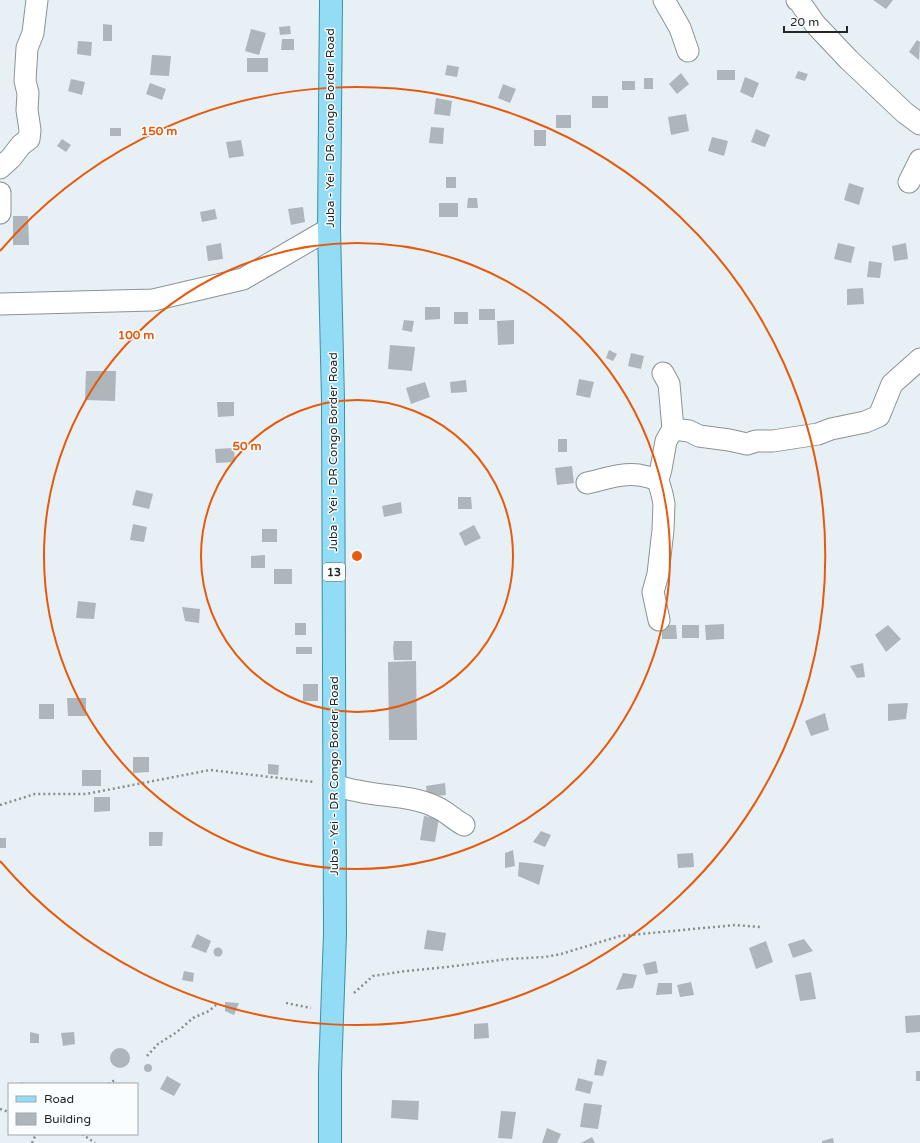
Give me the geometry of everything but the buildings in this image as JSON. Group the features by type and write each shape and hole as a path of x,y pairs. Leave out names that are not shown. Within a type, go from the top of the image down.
{"main road":[{"name":"Juba - Yei - DR Congo Border Road","path":"330,1143 330,1074 335,934 333,400 329,229 331,0"}],"street":[{"path":"0,168 11,158 20,145 29,138 30,130 27,110 28,93 25,81 27,48 33,33 37,0"},
{"path":"664,0 680,28 688,50"},
{"path":"797,0 815,24 849,60 905,113 920,124"},
{"path":"909,182 920,160"},
{"path":"0,193 0,213"},
{"path":"0,304 153,300 243,279 329,229"},
{"path":"673,429 688,431 700,436 747,444 756,441 773,441 801,437 865,422 879,416 892,384 920,359"},
{"path":"659,620 653,592 658,574 663,530 664,504 658,480 666,440 673,429 669,384 663,374"},
{"path":"588,483 613,476 627,475 640,475 658,480"},
{"path":"334,785 358,791 414,799 435,806 464,825"}],"path":[{"path":"0,805 35,794 86,794 210,770 334,785"},
{"path":"286,1003 319,1009 352,995 372,976 508,959 546,957 561,954 620,936 735,924 760,927"},
{"path":"147,1056 158,1044 177,1032 193,1018 209,1011 216,1005"},
{"path":"110,1083 115,1080"},
{"path":"83,1135 95,1143"}]}
